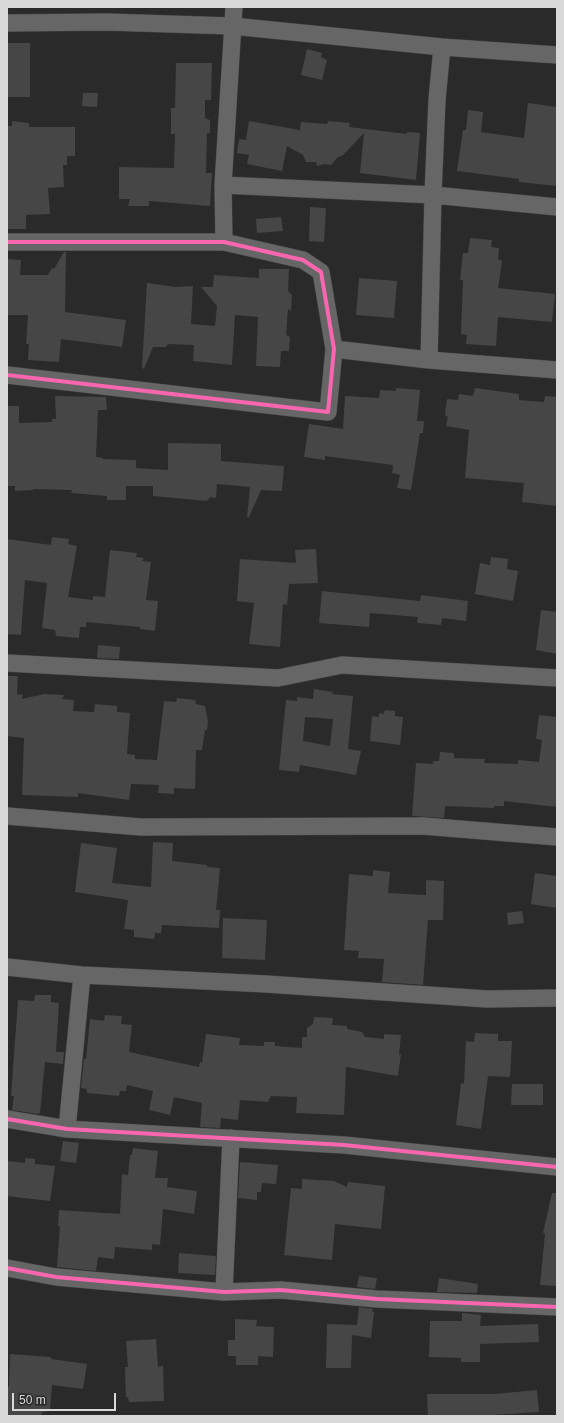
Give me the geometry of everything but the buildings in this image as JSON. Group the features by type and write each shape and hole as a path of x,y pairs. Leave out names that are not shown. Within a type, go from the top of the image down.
{"street":[{"path":"224,242 223,185 234,7"},
{"path":"7,23 108,15 442,47 557,55"},
{"path":"429,360 433,196 437,100 442,47"},
{"path":"223,185 433,196 557,207"},
{"path":"7,242 224,242 303,260 321,272 334,349 328,412 7,375"},
{"path":"334,349 429,360 557,370"},
{"path":"7,663 278,678 342,665 557,678"},
{"path":"7,816 141,827 423,826 557,837"},
{"path":"7,967 82,975 266,984 487,999 557,998"},
{"path":"67,1129 82,975"},
{"path":"7,1119 67,1129 344,1145 557,1167"},
{"path":"224,1292 231,1138"},
{"path":"7,1268 56,1277 224,1292 281,1290 376,1299 557,1307"}],"cycle path":[{"path":"7,242 224,242 303,260 321,272 334,349 328,412 7,375"},
{"path":"7,1119 67,1129 344,1145 557,1167"},
{"path":"7,1268 56,1277 224,1292 281,1290 377,1299 557,1307"}]}
